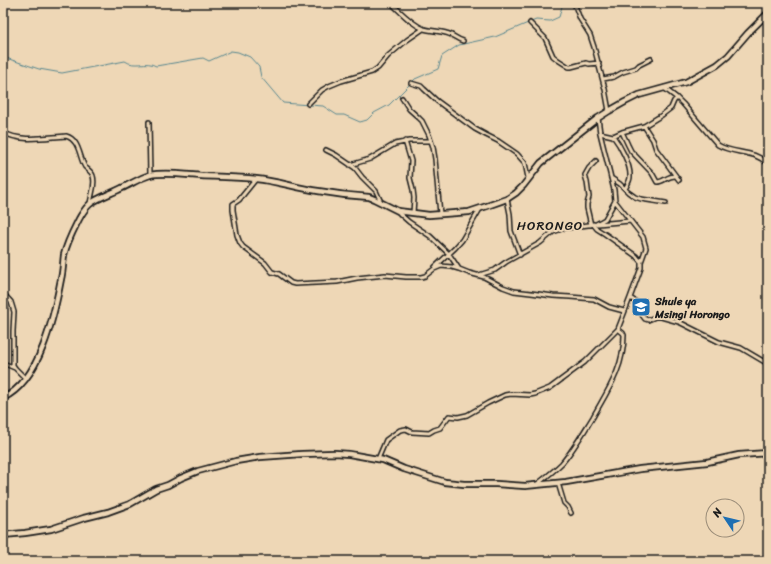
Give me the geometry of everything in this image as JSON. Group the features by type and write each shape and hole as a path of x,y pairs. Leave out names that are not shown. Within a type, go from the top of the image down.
{"street":[{"path":"391,3 411,21 423,29 447,33 458,40 463,41"},
{"path":"574,4 580,19 590,35 599,63 609,111"},
{"path":"90,204 138,180 150,176 184,174 256,179 318,191 369,197 398,211 429,215 469,212 480,209 507,199 516,193 541,163 609,111 639,95 686,82 717,65 728,56 768,13"},
{"path":"530,23 545,38 553,56 568,67 572,68 585,63 599,63"},
{"path":"308,104 322,90 329,86 372,72 378,68 388,56 423,29"},
{"path":"603,79 614,77 623,72 636,68 640,64 651,59"},
{"path":"411,83 421,86 437,101 475,129 498,141 517,154 524,163 528,178"},
{"path":"664,88 677,98 718,145 724,149 756,155 768,164"},
{"path":"402,98 409,109 422,121 433,147 440,214"},
{"path":"600,133 613,136 644,126 671,108 677,98"},
{"path":"378,459 386,440 400,430 406,429 412,432 429,433 440,428 450,415 460,417 467,415 488,402 505,395 530,395 550,388 585,362 618,329 641,268 641,262 646,246 643,237 615,202 614,190 600,133 598,118"},
{"path":"149,122 150,176"},
{"path":"644,126 653,140 656,149 679,180"},
{"path":"3,132 12,137 21,138 66,136 71,138 75,142 85,167 93,175 94,184 90,204 70,235 64,256 56,304 46,339 26,379 12,393 3,398"},
{"path":"622,132 631,151 652,173 657,182 662,182 671,176 676,176"},
{"path":"613,136 628,163 630,179 625,189"},
{"path":"350,164 370,160 395,144 405,141 430,141"},
{"path":"405,141 411,161 410,178 414,198 413,213"},
{"path":"326,150 356,168 362,177 376,191 380,202"},
{"path":"596,162 589,168 586,175 589,197 587,204 593,225 597,230 636,256 641,262"},
{"path":"611,178 629,193 641,199 666,203"},
{"path":"256,179 239,200 233,204 239,241 243,247 265,263 272,272 279,274 291,283 295,284 337,282 385,275 406,277 425,276 434,269 462,240 480,209"},
{"path":"507,199 512,237 520,255"},
{"path":"593,225 605,219 615,202"},
{"path":"398,211 408,222 430,236 449,254 459,269"},
{"path":"479,275 495,270 506,262 540,243 559,229 630,221"},
{"path":"434,269 441,266 459,269 479,275 514,292 594,299 609,307 624,312"},
{"path":"3,293 11,302 14,312 13,359 15,368"},
{"path":"630,298 643,306 644,310 642,315 645,319 648,320 661,317 679,322 719,342 741,348 768,364"},
{"path":"536,485 553,471 572,450 608,392 618,370 622,356 624,333 618,329"},
{"path":"3,363 15,368 26,379"},
{"path":"3,535 51,529 130,504 156,489 198,471 236,461 269,456 322,453 349,454 378,459 445,482 525,486 592,478 616,472 707,462 739,455 768,453"},
{"path":"558,483 564,503 571,513"}],"waterway":[{"path":"531,22 536,20 550,21 559,17 563,3"},
{"path":"3,57 39,69 62,73 125,61 133,64 152,64 156,66 203,58 209,61 231,51 238,52 250,57 259,67 261,77 283,103 323,106 337,115 344,115 360,122 367,120 374,113 389,105 415,79 438,69 442,56 459,45 495,37 528,23"}],"place":[{"name":"Shule ya Msingi Horongo","path":"641,307"}],"district":[{"name":"HORONGO","path":"550,225"}]}
